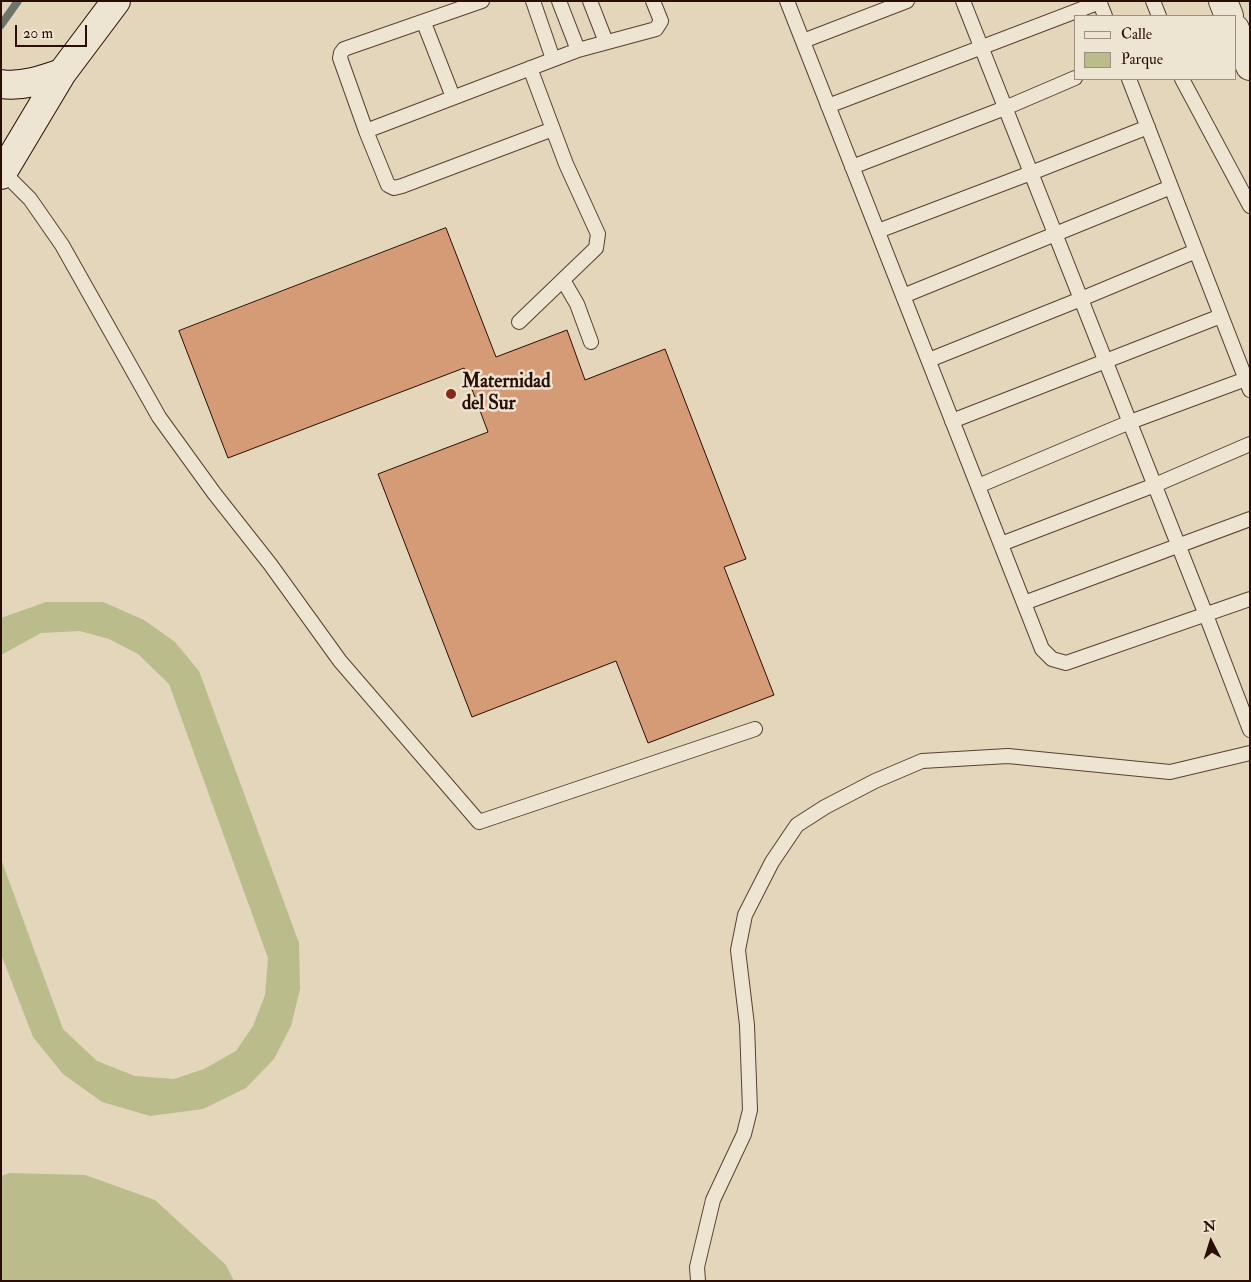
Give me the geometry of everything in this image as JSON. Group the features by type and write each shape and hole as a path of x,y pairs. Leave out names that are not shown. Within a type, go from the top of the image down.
{"main road":[{"path":"2,174 62,73 116,1"},
{"path":"1223,1 1230,15"},
{"path":"1236,31 1250,66"},
{"path":"1,84 36,82 62,73"}],"lane":[{"path":"482,1 424,23 344,49 341,53 340,58 388,185 394,188 553,130"},
{"path":"533,1 553,59"},
{"path":"559,1 578,50"},
{"path":"590,1 606,42"},
{"path":"366,131 578,50 656,29 660,21 653,1"},
{"path":"787,1 1042,649 1052,659 1066,662 1250,599"},
{"path":"803,41 907,1"},
{"path":"963,1 1206,614 1250,730"},
{"path":"1153,1 1158,15"},
{"path":"828,106 1099,2 1105,15"},
{"path":"424,23 453,97"},
{"path":"519,322 596,248 598,234 566,164 530,68"},
{"path":"852,167 1005,108 1074,78"},
{"path":"978,486 1130,422 1248,385 1129,80"},
{"path":"1183,80 1250,206"},
{"path":"878,231 1148,127"},
{"path":"2,174 30,199 62,245 160,417 214,494 270,564 340,661 479,822 755,729"},
{"path":"903,296 1056,236 1171,187"},
{"path":"929,360 1196,250"},
{"path":"562,280 577,304 591,342"},
{"path":"952,421 1221,316"},
{"path":"1001,544 1155,486 1250,444"},
{"path":"1024,603 1250,519"},
{"path":"698,1281 697,1267 713,1200 744,1134 750,1110 747,1025 738,950 745,915 772,862 797,825 825,807 875,781 922,761 1008,756 1170,772 1250,753"}],"green space":[{"path":"46,602 103,602 144,620 175,642 199,671 299,943 300,989 291,1026 274,1059 246,1088 203,1109 150,1116 102,1102 63,1074 33,1037 1,954 1,859 63,1029 97,1061 135,1076 174,1079 204,1069 236,1051 253,1026 265,995 268,958 169,684 138,654 109,639 80,631 41,633 1,655 1,618"},
{"path":"10,1173 85,1175 155,1200 226,1265 234,1281 1,1281 1,1176"}],"building":[{"path":"446,228 496,357 567,330 585,380 665,349 746,559 724,567 774,695 648,743 616,661 472,717 378,474 488,432 464,368 228,458 179,331"}],"waterway":[{"path":"1,25 18,1"}],"place":[{"name":"Maternidad del Sur","path":"451,394"}]}
